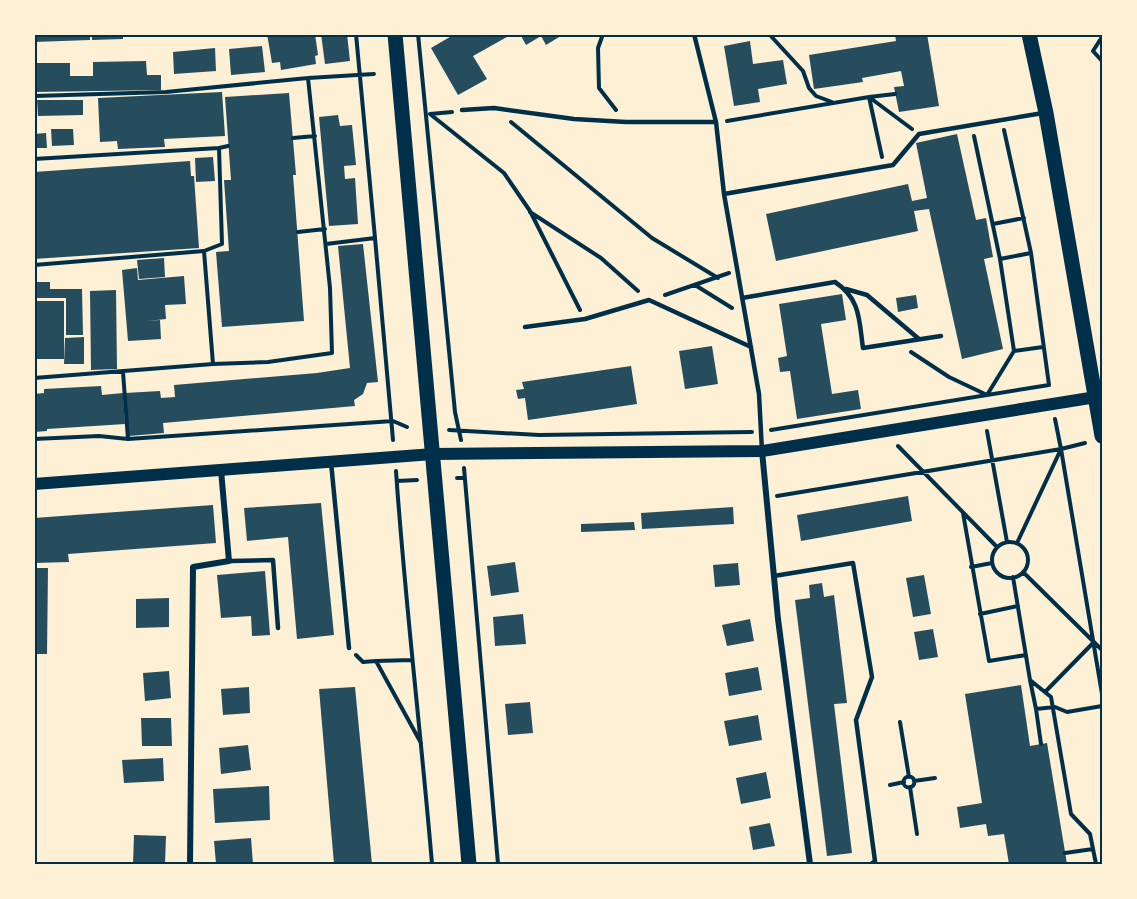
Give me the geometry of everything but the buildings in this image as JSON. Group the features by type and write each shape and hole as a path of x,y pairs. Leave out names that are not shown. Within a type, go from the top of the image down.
{"main road":[{"path":"395,34 469,864"},
{"path":"1029,34 1047,113 1102,436"},
{"path":"34,484 433,454 762,451 1096,397"}],"street":[{"path":"762,451 774,576 810,864"},
{"path":"190,864 193,567 229,561 221,470"}],"lane":[{"path":"694,34 716,122 724,194 759,394 762,451"},
{"path":"462,110 494,108 574,119 626,122 716,122"},
{"path":"724,194 893,165 919,134 1047,113"},
{"path":"742,298 835,282 844,288 867,295 920,339"},
{"path":"844,288 856,304 863,348 941,336"},
{"path":"525,327 585,319 649,300 751,347"},
{"path":"331,462 349,648"},
{"path":"229,561 273,560 278,628"},
{"path":"774,576 853,563 872,677 856,720 875,861 871,864"}],"path":[{"path":"356,34 393,440"},
{"path":"418,34 428,115 455,412 461,441"},
{"path":"603,34 598,48 599,88 626,122"},
{"path":"769,34 803,71 809,88 816,96 834,103"},
{"path":"1102,37 1093,51 1102,61"},
{"path":"34,96 166,92 374,74"},
{"path":"34,378 268,362 332,353 325,229 308,78"},
{"path":"716,122 895,94"},
{"path":"869,97 919,134"},
{"path":"869,97 884,167"},
{"path":"494,108 652,238 718,278"},
{"path":"428,115 462,110"},
{"path":"428,115 504,173 530,211 585,319"},
{"path":"1003,120 1031,253 1043,347 1102,694"},
{"path":"898,343 949,377 987,395 1014,351 1000,259 971,126"},
{"path":"293,138 315,136"},
{"path":"34,159 228,146"},
{"path":"34,265 204,251 222,244 219,148"},
{"path":"530,211 601,258 649,300 737,270"},
{"path":"993,224 1024,218"},
{"path":"298,232 325,229"},
{"path":"222,236 228,236"},
{"path":"326,244 375,238"},
{"path":"204,251 213,364"},
{"path":"1000,259 1031,253"},
{"path":"694,284 746,318"},
{"path":"1014,351 1043,347"},
{"path":"123,372 128,439"},
{"path":"34,439 99,436 128,439 393,421 407,427"},
{"path":"987,430 1007,542"},
{"path":"766,498 992,461 1084,443"},
{"path":"898,446 997,547"},
{"path":"1017,543 1061,449"},
{"path":"463,464 498,864"},
{"path":"396,465 432,864"},
{"path":"457,478 464,478"},
{"path":"397,481 417,480"},
{"path":"963,513 989,661 1026,655"},
{"path":"1007,542 1017,543 1024,548 1028,562 1023,572 1013,577 1001,576 992,563 994,551 1007,542"},
{"path":"971,567 992,563"},
{"path":"1023,572 1102,650"},
{"path":"1013,577 1041,744"},
{"path":"980,614 1018,606"},
{"path":"1045,692 1094,642"},
{"path":"363,662 412,660"},
{"path":"376,662 422,745"},
{"path":"1030,680 1052,697 1071,814 1090,834 1096,864"},
{"path":"1036,709 1054,707 1067,712 1102,706"},
{"path":"900,722 909,777 914,781"},
{"path":"890,785 904,782 909,777"},
{"path":"914,781 935,778"},
{"path":"910,787 913,786 914,781"},
{"path":"904,782 910,787 917,834"},
{"path":"1065,853 1093,849"}]}
